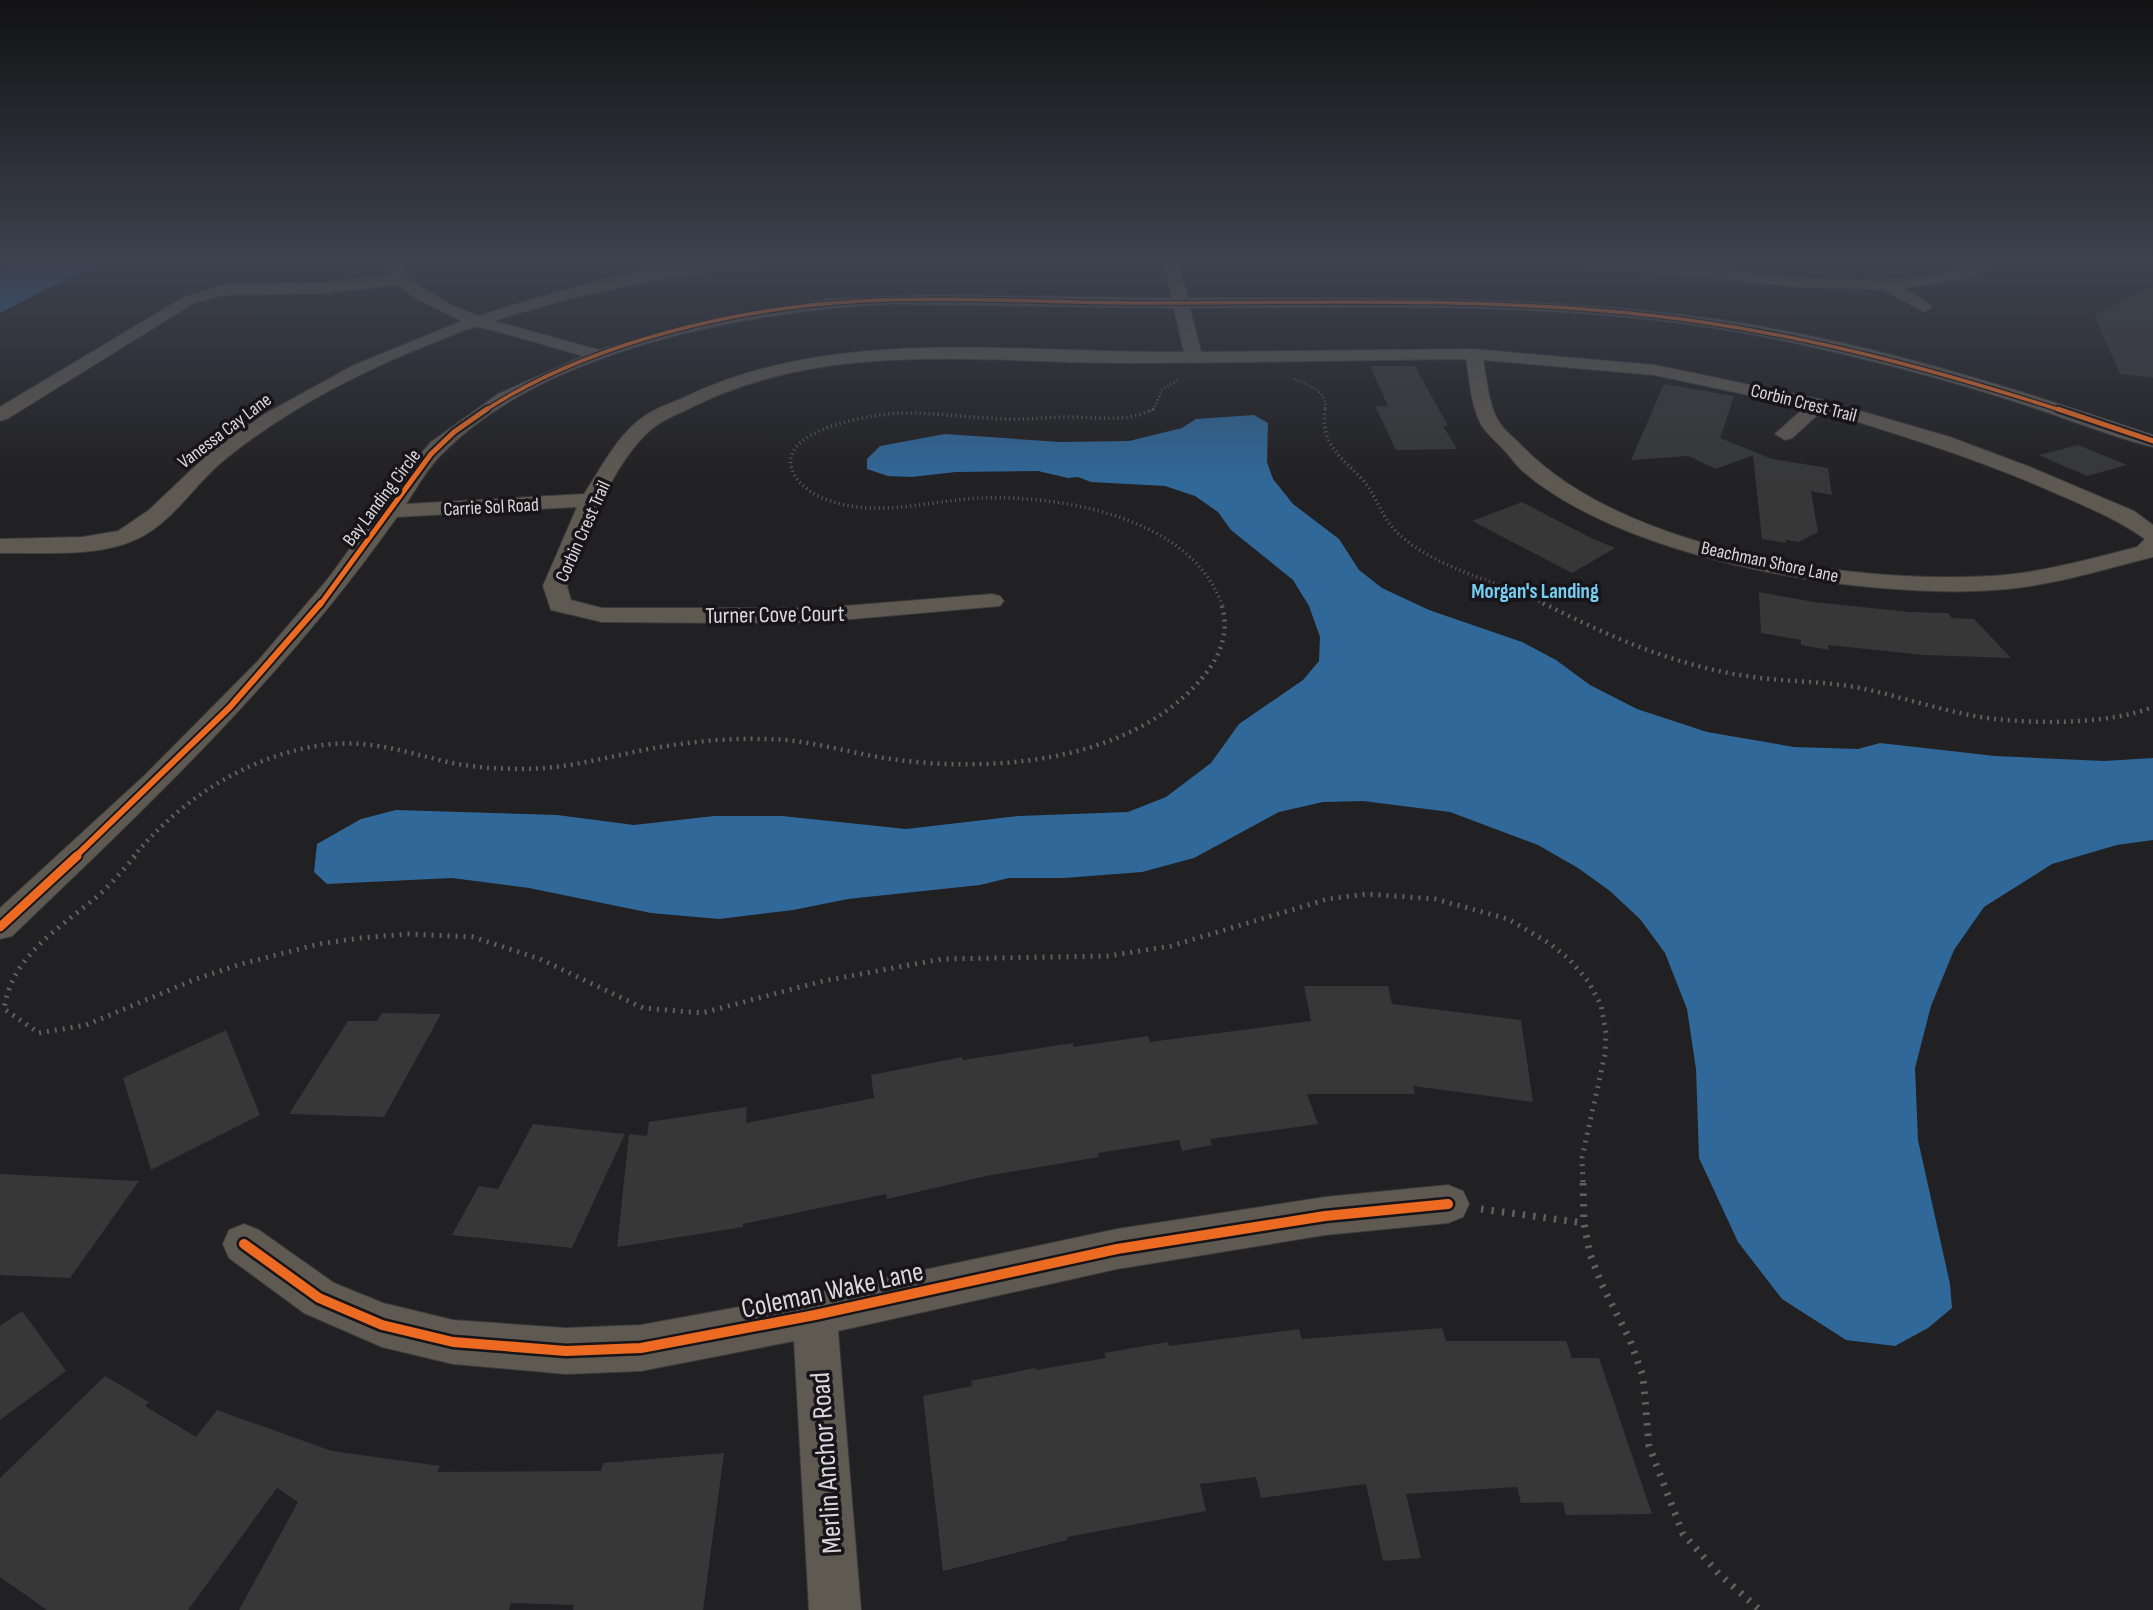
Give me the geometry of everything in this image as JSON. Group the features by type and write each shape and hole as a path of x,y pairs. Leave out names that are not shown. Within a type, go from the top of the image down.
{"street":[{"path":"0,415 130,336"},
{"name":"Vanessa Cay Lane","path":"0,546 75,545 127,536 150,520 205,466 309,395 372,363 442,336"},
{"path":"534,336 599,355"},
{"name":"Bay Landing Circle","path":"0,927 141,796 252,684 304,625 391,511 424,461 458,429 495,403 540,379 599,355 659,336"},
{"path":"1187,336 1192,366"},
{"name":"Bay Landing Circle","path":"1795,336 2009,393 2153,441"},
{"name":"Corbin Crest Trail","path":"560,605 555,586 592,500 631,438 653,419 717,388 763,373 839,358 890,353 1192,366 1474,354 1654,370 1819,404 1943,441 2023,471 2126,516 2153,535"},
{"name":"Beachman Shore Lane","path":"1474,354 1489,423 1528,465 1577,499 1631,525 1699,548 1828,575 1897,583 1945,584 1992,583 2045,575 2144,552 2153,544"},
{"path":"1785,434 1819,404"},
{"name":"Carrie Sol Road","path":"391,511 592,500"},
{"name":"Turner Cove Court","path":"560,605 602,615 730,617 819,615 992,601"},
{"name":"Coleman Wake Lane","path":"244,1244 319,1298 382,1325 453,1342 566,1351 641,1348 815,1315 1117,1249 1325,1216 1448,1204"},
{"name":"Merlin Anchor Road","path":"815,1315 835,1610"}],"path":[{"path":"1192,366 1166,386 1159,394 1157,406 1148,414 1129,419 1001,419 911,411 862,416 836,424 809,437 797,447 789,467 793,477 807,492 839,505 876,508 983,498 1056,502 1124,519 1173,544 1211,580 1225,612 1226,631 1221,647 1209,668 1193,688 1175,706 1154,719 1120,736 1088,747 1016,763 981,765 886,759 806,741 774,739 700,741 583,764 516,769 458,764 399,748 353,742 294,751 243,770 167,819 132,863 106,890 19,963 9,981 4,1009 39,1033 86,1025 196,979 241,964 319,944 419,934 473,937 540,959 643,1008 702,1013 823,981 942,959 1108,956 1171,946 1328,899 1367,894 1435,899 1508,919 1549,943 1581,974 1601,1004 1606,1033 1605,1054 1582,1158 1584,1223 1590,1254 1602,1285 1630,1340 1643,1376 1649,1446 1683,1534 1719,1574 1760,1610"},
{"path":"1290,377 1307,384 1325,398 1328,405 1323,431 1326,440 1367,485 1388,523 1401,537 1458,571 1518,591 1600,632 1647,651 1709,669 1752,677 1856,688 1994,719 2082,721 2133,715 2153,707"},
{"path":"1448,1204 1584,1223"}],"water":[{"path":"1254,415 1268,423 1267,462 1273,479 1293,504 1339,539 1359,570 1382,588 1429,610 1522,642 1556,660 1590,685 1637,709 1707,732 1794,747 1858,749 1880,743 1995,756 2104,761 2153,758 2153,840 2117,845 2052,864 1984,907 1954,950 1931,1006 1915,1068 1918,1140 1950,1284 1952,1308 1928,1328 1895,1346 1846,1340 1782,1299 1738,1242 1699,1158 1696,1069 1687,1009 1665,953 1640,919 1610,891 1578,868 1538,845 1450,812 1363,801 1323,802 1279,812 1194,858 1142,872 1064,878 1009,878 980,885 848,899 793,910 719,919 651,913 529,888 452,878 327,884 314,872 317,844 361,819 396,810 557,815 634,825 714,816 782,816 906,829 1019,816 1128,812 1166,797 1211,763 1239,724 1303,680 1319,661 1320,637 1309,606 1293,580 1231,530 1218,512 1195,496 1165,486 1091,482 1078,477 1068,478 1038,471 888,476 867,469 867,459 880,446 945,434 1060,442 1129,441 1182,428 1196,419"}],"building":[{"path":"2103,336 2153,336 2153,378 2120,374"},
{"path":"1370,366 1415,366 1448,426 1443,426 1457,449 1396,450 1375,406 1388,406"},
{"path":"1664,384 1734,396 1720,438 1772,459 1828,468 1832,495 1811,491 1818,532 1799,542 1762,539 1753,455 1716,469 1688,456 1631,460"},
{"path":"2078,445 2127,465 2087,476 2039,455"},
{"path":"1522,502 1615,548 1572,573 1472,521"},
{"path":"1759,592 1814,602 1910,612 1948,613 1952,618 1974,619 2011,658 1924,655 1828,645 1829,650 1801,645 1801,640 1761,633"},
{"path":"1304,986 1388,986 1392,1004 1521,1020 1533,1102 1413,1086 1415,1094 1307,1094 1318,1124 1210,1139 1212,1145 1182,1151 1179,1140 1098,1153 1099,1157 986,1176 887,1199 886,1194 743,1224 743,1227 617,1247 629,1134 647,1136 649,1122 747,1107 746,1123 874,1098 871,1075 962,1057 963,1060 1073,1043 1073,1047 1148,1036 1150,1042 1311,1021"},
{"path":"382,1013 441,1014 384,1117 289,1114 348,1021 377,1021"},
{"path":"226,1030 260,1115 151,1170 123,1078"},
{"path":"533,1124 625,1134 572,1248 452,1235 479,1186 498,1189"},
{"path":"0,1174 139,1181 70,1278 0,1275"},
{"path":"22,1311 66,1371 0,1420 0,1326"},
{"path":"1442,1328 1446,1341 1566,1341 1572,1358 1599,1358 1652,1514 1566,1515 1563,1502 1521,1503 1517,1487 1406,1494 1421,1558 1383,1561 1366,1484 1261,1498 1256,1477 1200,1484 1206,1511 1067,1537 1067,1540 943,1571 923,1396 972,1386 971,1381 1106,1358 1104,1353 1168,1342 1169,1346 1299,1329 1302,1339"},
{"path":"105,1376 149,1402 145,1406 196,1437 217,1410 332,1451 440,1466 437,1472 601,1471 603,1463 724,1453 703,1610 573,1610 574,1605 511,1603 509,1610 239,1610 298,1502 277,1488 188,1610 47,1610 0,1577 0,1478"}],"cycle path":[{"path":"0,927 155,782 266,668 335,585 390,512 419,468 446,439 520,389 587,360 661,336"},
{"path":"1783,336 1833,346 1962,380 2153,441"},
{"path":"244,1244 319,1298 382,1325 453,1342 566,1351 641,1348 815,1315 1117,1249 1325,1216 1448,1204"}],"district":[{"name":"Morgan's Landing","path":"1535,591"}]}
